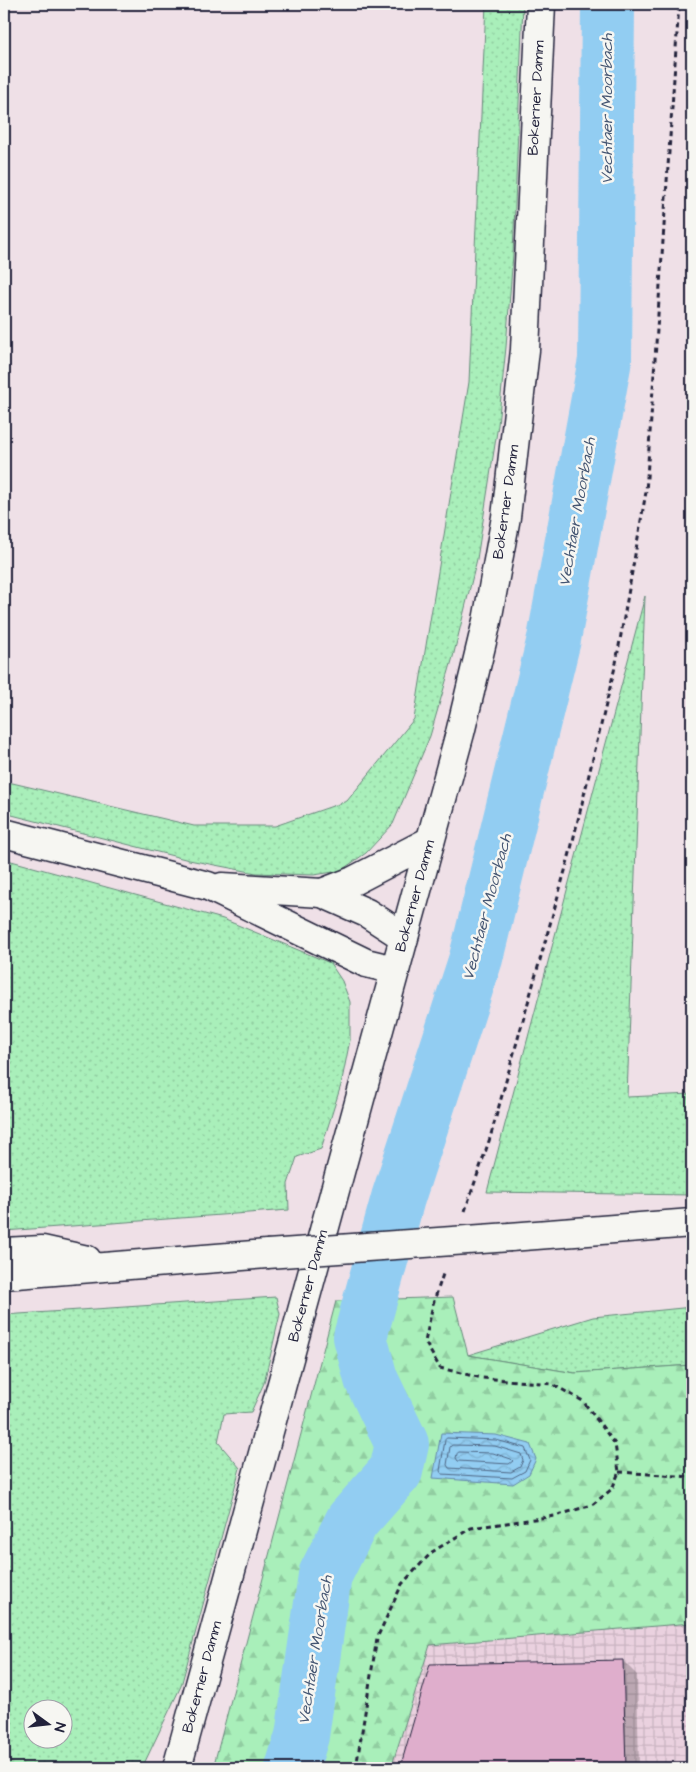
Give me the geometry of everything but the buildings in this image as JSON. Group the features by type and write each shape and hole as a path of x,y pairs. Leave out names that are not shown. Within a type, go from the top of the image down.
{"main road":[{"name":"Bokerner Damm","path":"177,1768 460,733 487,621 506,517 525,350 540,4"},
{"path":"4,833 208,886 322,893 367,913 404,936"},
{"path":"322,893 353,881 430,841"},
{"path":"208,886 366,963 395,970"},
{"path":"4,1275 692,1223"},
{"path":"4,1252 42,1250 118,1266"}],"path":[{"path":"464,1212 490,1138 567,862 616,663 646,492 679,4"},
{"path":"356,1768 377,1638 402,1584 432,1552 471,1528 555,1516 592,1505 612,1489 618,1472 615,1444 583,1401 552,1384 482,1378 440,1368 426,1342 432,1304 445,1267"},
{"path":"618,1472 692,1477"}],"shaded area":[{"path":"692,1623 692,1768 391,1768 430,1645"}],"green space":[{"path":"486,4 523,4 513,254 498,425 477,559 453,657 430,736 393,824 366,853 340,871 314,875 256,873 189,860 4,813 4,781 194,826 275,826 347,801 414,719 469,382"},
{"path":"645,596 627,1097 692,1094 692,1195 487,1192"},
{"path":"4,859 223,919 330,963 342,981 350,1002 350,1040 341,1085 321,1149 297,1157 288,1184 289,1210 4,1231"},
{"path":"276,1297 280,1314 264,1383 251,1412 224,1414 218,1442 240,1468 181,1686 142,1768 4,1768 4,1315"},
{"path":"453,1297 468,1355 575,1373 692,1365 692,1623 430,1645 391,1768 213,1768 336,1301"},
{"path":"692,1307 692,1365 575,1373 468,1355 593,1317"}],"water":[{"path":"441,1433 496,1435 530,1444 536,1459 529,1474 513,1484 433,1478"}],"waterway":[{"name":"Vechtaer Moorbach","path":"292,1768 302,1736 325,1575 352,1521 396,1471 402,1444 371,1379 360,1337 398,1198 476,958 554,639 605,360 608,4"}]}
